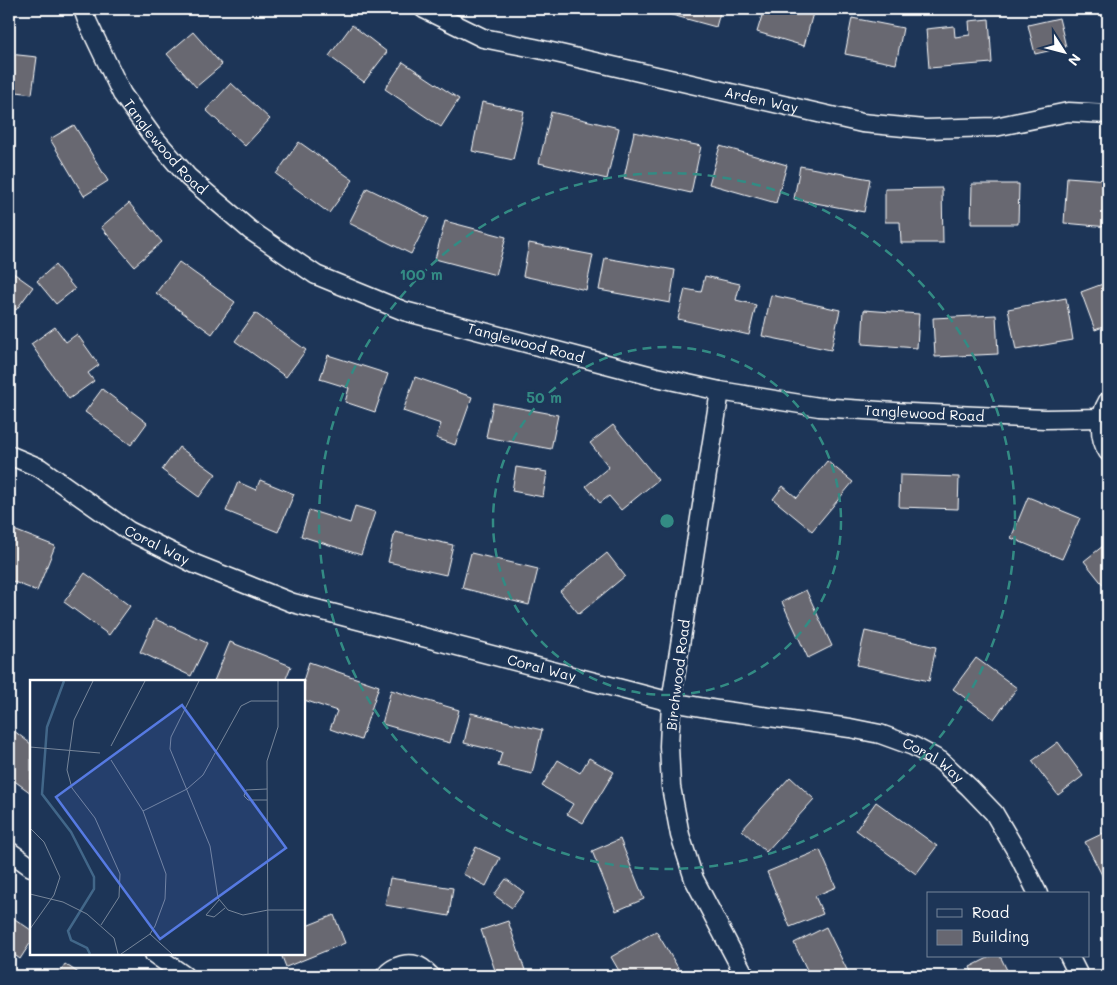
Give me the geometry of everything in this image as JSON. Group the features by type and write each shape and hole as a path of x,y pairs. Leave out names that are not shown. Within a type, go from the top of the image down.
{"street":[{"name":"Tanglewood Road","path":"83,9 122,94 151,134 188,177 250,230 316,275 404,311 656,377 720,391 819,407 1045,419 1101,418"},
{"name":"Arden Way","path":"424,9 483,38 862,123 925,129 995,127 1068,112 1108,114"},
{"name":"Birchwood Road","path":"720,391 671,702 669,746 672,787 680,835 694,879 745,976"},
{"path":"1108,401 1101,418 1101,433 1108,452"},
{"name":"Coral Way","path":"9,455 40,468 129,531 194,564 293,603 671,702 850,728 880,734 913,746 941,761 994,813 1037,892"},
{"path":"9,850 30,866"},
{"path":"155,955 185,976"},
{"path":"1070,958 1079,976"},
{"path":"385,976 404,964 420,967 431,976"}],"building":[{"path":"661,9 721,9 716,27 661,12"},
{"path":"764,9 798,9 813,13 804,46 757,32"},
{"path":"852,18 903,28 896,64 845,54"},
{"path":"1059,18 1066,47 1035,54 1028,25"},
{"path":"989,19 992,63 929,68 926,29 954,26 955,37 970,35 969,21"},
{"path":"352,25 387,52 364,82 329,56"},
{"path":"193,32 222,65 196,87 167,54"},
{"path":"9,54 37,57 32,94 9,91"},
{"path":"403,62 459,99 441,127 385,89"},
{"path":"231,83 270,119 245,146 206,110"},
{"path":"482,102 524,111 513,160 472,151"},
{"path":"551,112 619,128 607,179 539,163"},
{"path":"74,125 108,181 84,196 50,139"},
{"path":"634,132 701,146 691,193 624,178"},
{"path":"299,142 353,180 329,213 276,174"},
{"path":"720,146 787,165 776,203 709,184"},
{"path":"800,166 870,179 864,212 794,199"},
{"path":"1067,177 1108,180 1108,227 1064,223"},
{"path":"972,184 1019,184 1018,224 971,224"},
{"path":"367,188 429,218 411,254 349,223"},
{"path":"942,188 943,243 901,243 900,222 885,222 885,189"},
{"path":"129,203 162,242 134,266 101,227"},
{"path":"445,221 506,237 496,275 435,259"},
{"path":"529,243 593,255 586,290 523,276"},
{"path":"605,258 675,270 670,303 599,290"},
{"path":"179,262 235,302 212,334 156,293"},
{"path":"55,265 75,289 56,304 37,281"},
{"path":"9,270 33,287 16,310 9,305"},
{"path":"705,276 740,284 736,300 756,305 749,335 678,319 685,289 701,292"},
{"path":"1108,282 1108,325 1095,330 1081,292"},
{"path":"771,295 840,310 831,350 762,336"},
{"path":"1066,298 1073,340 1016,350 1008,309"},
{"path":"864,310 919,314 917,348 862,344"},
{"path":"255,313 306,350 286,377 235,341"},
{"path":"996,315 998,354 935,357 933,318"},
{"path":"55,327 66,342 77,334 99,365 88,373 94,381 69,399 31,344"},
{"path":"328,355 388,374 375,412 345,402 349,388 320,379"},
{"path":"415,377 472,397 455,445 436,438 441,424 403,411"},
{"path":"102,389 147,423 131,445 85,412"},
{"path":"493,403 558,415 551,449 486,437"},
{"path":"613,425 658,480 621,510 609,496 600,503 586,486 609,467 590,443"},
{"path":"179,447 216,474 199,497 162,470"},
{"path":"827,461 853,482 812,531 773,499 783,486 797,498"},
{"path":"516,467 547,472 543,497 512,491"},
{"path":"900,475 959,477 958,509 899,507"},
{"path":"260,480 294,494 278,532 226,511 238,482 256,490"},
{"path":"1028,497 1080,518 1062,559 1011,538"},
{"path":"355,506 375,512 361,555 301,536 309,510 350,523"},
{"path":"14,530 55,546 37,591 9,580 9,544"},
{"path":"395,532 453,545 446,575 388,562"},
{"path":"1108,542 1108,591 1084,561"},
{"path":"471,553 538,569 529,605 462,588"},
{"path":"607,553 625,576 579,614 560,591"},
{"path":"85,573 130,606 109,635 64,602"},
{"path":"806,590 832,646 808,658 782,602"},
{"path":"155,619 207,643 191,676 140,652"},
{"path":"865,631 936,647 929,681 857,665"},
{"path":"230,642 291,666 285,680 214,680"},
{"path":"976,658 1017,688 994,719 953,689"},
{"path":"309,662 379,686 361,740 330,729 337,711 305,700 305,680 303,680"},
{"path":"391,690 459,710 450,743 382,724"},
{"path":"471,713 542,730 532,774 498,766 502,752 464,743"},
{"path":"9,727 30,743 30,792 9,777"},
{"path":"1058,742 1083,776 1058,795 1032,761"},
{"path":"589,758 614,772 583,823 567,814 573,804 542,786 558,760 580,773"},
{"path":"790,777 814,799 766,852 742,830"},
{"path":"876,802 937,846 916,874 856,830"},
{"path":"1108,831 1108,875 1103,877 1085,842"},
{"path":"620,839 644,899 616,911 592,851"},
{"path":"476,847 500,858 486,886 463,874"},
{"path":"820,850 836,887 815,896 823,914 790,927 767,872"},
{"path":"390,878 453,888 449,916 385,905"},
{"path":"506,879 524,892 512,908 494,895"},
{"path":"9,915 30,929 30,944 20,959 9,951"},
{"path":"334,915 345,943 286,967 281,955 305,955 305,927"},
{"path":"508,921 527,976 497,976 481,930"},
{"path":"826,927 850,976 810,976 794,943"},
{"path":"656,931 683,976 622,976 611,957"},
{"path":"988,958 1001,958 1010,976 974,976 970,967"},
{"path":"65,964 83,976 57,976"}]}
